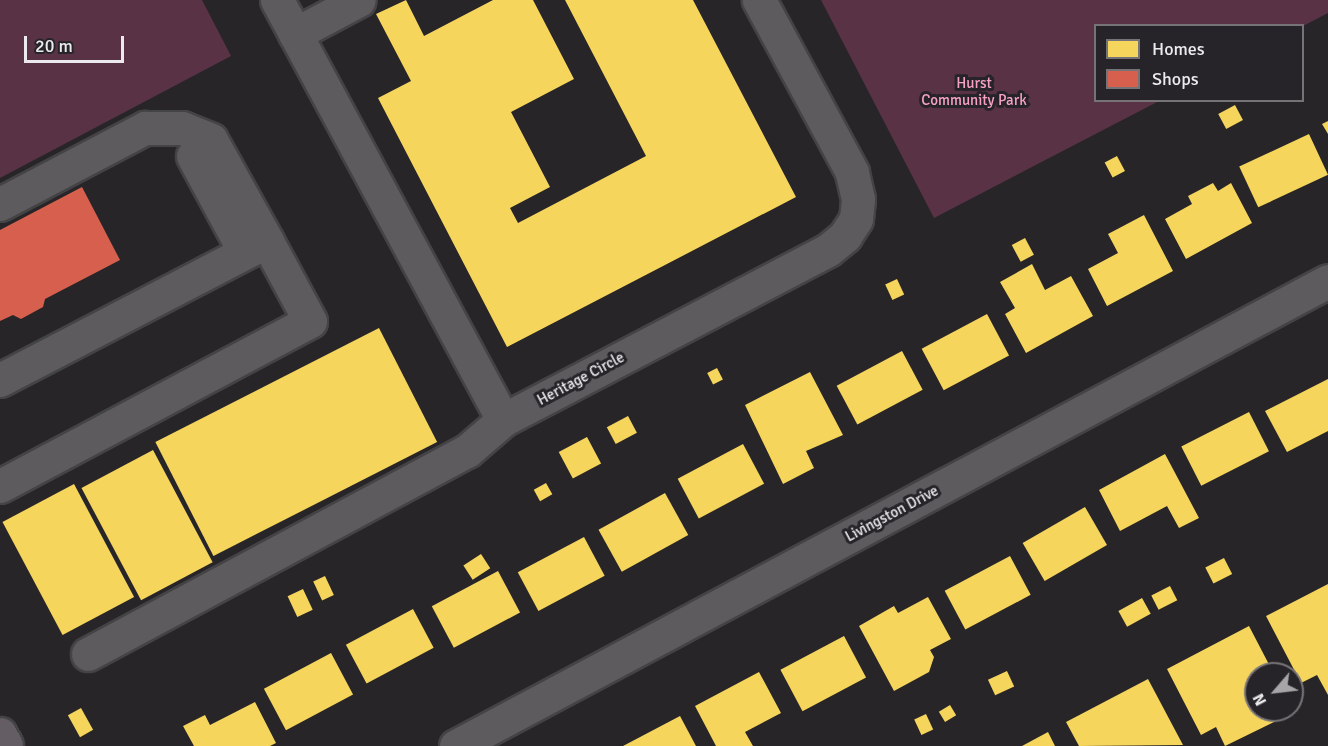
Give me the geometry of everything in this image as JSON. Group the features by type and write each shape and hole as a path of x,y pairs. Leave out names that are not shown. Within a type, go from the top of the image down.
{"main road":[{"path":"0,734 6,746"}],"street":[{"path":"277,0 503,420"},
{"path":"295,34 359,0"},
{"name":"Heritage Circle","path":"88,654 467,451 503,420 828,250 845,236 856,219 858,199 852,172 759,0"},
{"path":"0,204 145,128 182,128 211,140 256,246"},
{"path":"0,221 138,147 162,141 181,146 195,158 310,321 0,486"},
{"path":"0,381 256,246"},
{"name":"Livingston Drive","path":"456,746 1328,281"}],"green space":[{"path":"0,0 202,0 231,56 0,178"},
{"name":"Hurst Community Park","path":"821,0 1328,0 1328,13 1304,25 1094,24 1094,102 1157,102 934,218"}],"building: Homes":[{"path":"406,0 424,36 493,0 533,0 574,79 511,112 550,187 510,208 518,223 646,156 565,0 693,0 796,197 507,347 378,98 411,81 376,14"},
{"path":"1235,105 1243,120 1226,129 1218,114"},
{"path":"1328,121 1328,134 1322,124"},
{"path":"1309,134 1328,175 1258,207 1239,167"},
{"path":"1117,156 1125,171 1113,178 1105,163"},
{"path":"1213,183 1218,191 1231,183 1252,223 1186,259 1165,219 1192,204 1188,196"},
{"path":"1144,215 1173,271 1107,306 1088,269 1118,253 1108,234"},
{"path":"1025,238 1034,255 1021,262 1012,245"},
{"path":"1032,264 1045,290 1071,276 1093,316 1026,353 1005,314 1015,308 1000,282"},
{"path":"897,279 904,294 892,300 885,284"},
{"path":"987,314 1009,355 944,390 922,349"},
{"path":"379,328 437,442 213,556 155,442"},
{"path":"902,351 923,390 857,425 837,386"},
{"path":"717,368 723,380 713,385 707,373"},
{"path":"810,372 843,435 806,451 814,468 783,484 745,405"},
{"path":"1328,379 1328,431 1287,452 1265,411"},
{"path":"1249,412 1269,451 1201,486 1181,447"},
{"path":"628,416 637,433 616,444 607,427"},
{"path":"587,437 601,463 573,479 559,452"},
{"path":"743,444 764,484 699,518 678,479"},
{"path":"153,450 213,562 141,600 81,488"},
{"path":"1165,454 1199,518 1179,528 1167,506 1120,531 1099,490"},
{"path":"546,483 552,494 540,501 534,490"},
{"path":"74,484 134,597 63,635 2,522"},
{"path":"665,493 688,535 622,572 599,530"},
{"path":"1085,507 1107,545 1045,581 1023,543"},
{"path":"584,537 605,576 538,611 518,572"},
{"path":"481,554 490,568 473,580 463,565"},
{"path":"1010,556 1031,595 965,630 945,591"},
{"path":"1224,558 1232,574 1213,584 1205,568"},
{"path":"498,571 520,612 454,648 432,606"},
{"path":"325,576 334,595 322,601 313,581"},
{"path":"1328,584 1328,695 1317,675 1304,682 1304,662 1290,662 1266,616"},
{"path":"1170,586 1177,600 1159,610 1151,596"},
{"path":"303,589 313,610 297,617 288,596"},
{"path":"928,597 951,639 930,650 934,657 929,672 894,691 859,626 894,606 898,613"},
{"path":"1142,598 1151,614 1127,627 1118,611"},
{"path":"413,609 434,648 367,684 346,645"},
{"path":"1249,626 1268,662 1244,662 1244,722 1274,722 1225,746 1216,727 1201,735 1167,669"},
{"path":"844,636 866,677 802,711 780,670"},
{"path":"331,653 353,694 286,730 264,689"},
{"path":"1007,671 1014,686 995,695 988,680"},
{"path":"759,672 781,713 745,732 753,746 716,746 695,706"},
{"path":"1148,679 1183,745 1079,746 1066,722"},
{"path":"255,702 276,743 270,746 194,746 183,726 205,715 210,725"},
{"path":"950,705 956,715 945,722 939,712"},
{"path":"81,708 93,730 80,737 68,715"},
{"path":"926,714 933,729 921,735 914,719"},
{"path":"680,716 696,746 623,746"},
{"path":"1048,732 1055,746 1022,746"}],"building: Shops":[{"path":"82,187 120,260 45,299 43,307 21,319 13,315 0,321 0,230"}]}
